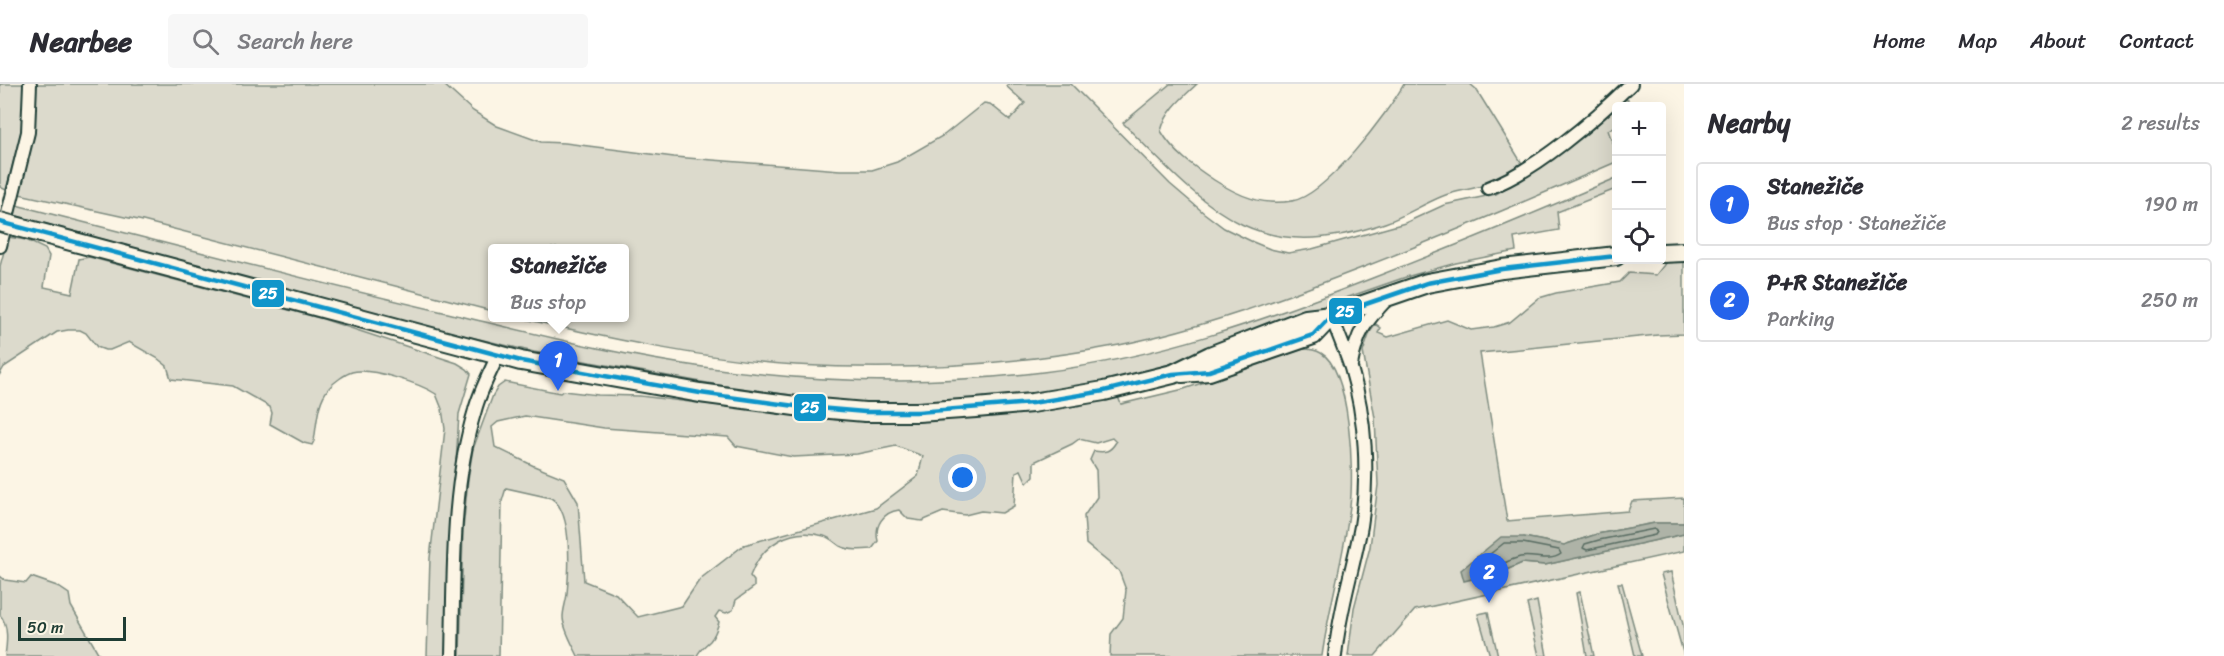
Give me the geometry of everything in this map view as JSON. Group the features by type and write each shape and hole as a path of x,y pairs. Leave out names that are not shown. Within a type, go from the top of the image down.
{"main road":[{"path":"5,224 498,355 700,393 795,406 865,412 918,412 1032,403 1104,391 1173,374 1210,356 1306,319 1331,316 1427,283 1502,269 1612,257"},
{"path":"1666,253 1684,252"}],"street":[{"path":"0,246 28,132 30,84"},
{"path":"1488,188 1521,174 1567,139 1631,84"},
{"path":"1350,366 1358,335 1391,295"},
{"path":"1331,316 1350,366 1359,406 1364,443 1365,496 1357,544 1344,597 1335,656"},
{"path":"452,656 460,481 475,409 498,355"}],"shaded area":[{"path":"0,84 26,84 21,133 6,190 0,187"},
{"path":"34,84 443,84 473,111 497,126 541,142 674,157 840,170 872,170 897,162 944,135 984,103 990,104 1010,120 1025,103 1006,86 1008,84 1071,84 1170,184 1204,213 1224,228 1253,242 1288,253 1312,249 1405,223 1444,205 1496,194 1555,157 1612,108 1612,128 1608,130 1612,141 1612,164 1491,216 1304,290 1181,330 1119,345 999,362 918,367 836,367 726,358 623,341 539,322 629,322 629,244 488,244 488,310 143,221 19,194 31,139"},
{"path":"1170,84 1197,84 1175,105 1163,124 1161,131 1166,139 1184,158 1214,180 1233,191 1261,201 1292,201 1306,196 1321,185 1370,133 1404,84 1470,84 1476,89 1523,165 1492,182 1443,196 1385,223 1340,235 1302,238 1268,234 1238,222 1209,204 1182,182 1123,123"},
{"path":"1612,180 1612,191 1557,212 1559,230 1514,238 1516,251 1456,263 1406,277 1337,301 1188,359 1070,389 969,401 865,404 735,388 534,352 429,327 13,215 16,205 336,286 605,350 745,372 873,381 1001,376 1085,366 1127,357 1210,336 1250,323 1494,230"},
{"path":"8,237 26,240 45,249 49,256 44,287 72,293 79,259 89,257 323,319 457,363 467,369 471,374 459,414 446,656 427,656 430,558 445,429 442,409 436,394 408,381 383,374 360,371 349,373 334,383 325,393 312,445 270,424 272,413 270,407 233,386 171,379 167,366 129,342 105,350 97,347 86,333 80,330 57,332 4,367 0,374 0,266"},
{"path":"1684,261 1684,334 1480,353 1507,521 1628,511 1632,501 1684,498 1684,523 1655,523 1597,534 1564,545 1524,537 1504,571 1522,563 1545,565 1684,534 1684,551 1415,610 1375,656 1348,656 1354,608 1370,547 1378,485 1375,418 1363,352 1370,332 1376,324 1381,328 1378,333 1388,337 1447,320 1471,330 1494,327 1510,322 1539,298 1620,282 1629,273 1656,275 1666,262"},
{"path":"1303,349 1321,353 1331,363 1339,380 1348,424 1351,491 1344,544 1322,656 1110,656 1111,634 1123,618 1126,590 1119,571 1086,544 1084,516 1097,497 1096,470 1090,460 1094,451 1104,452 1112,448 1116,442 1112,438 1096,443 1079,439 1034,462 1034,476 1027,483 1021,470 1016,472 1014,506 1002,513 981,511 965,515 943,512 922,521 908,519 899,510 893,511 881,521 877,530 878,541 872,549 848,549 831,539 812,534 789,536 779,540 762,555 755,565 750,576 754,581 754,587 736,600 733,610 726,613 719,611 715,617 719,622 715,634 697,656 578,656 563,622 569,557 563,515 551,498 506,488 502,501 499,656 460,656 463,530 468,479 473,449 493,395 505,382 560,393 563,391 640,396 839,420 904,422 1006,415 1118,397 1121,404 1184,389","holes":["525,416 604,428 728,437 736,446 793,457 857,454 896,446 923,456 918,476 876,508 744,545 700,579 682,606 638,617 616,594 584,581 578,502 564,478 495,447 492,427 498,422"]},
{"path":"1671,572 1684,629 1684,656 1661,574"},
{"path":"0,576 5,580 26,583 31,577 57,586 69,594 71,606 100,656 5,656 7,634 0,615"},
{"path":"1618,583 1622,583 1642,656 1635,656"},
{"path":"1580,592 1594,656 1587,656 1576,593"},
{"path":"1537,601 1547,656 1539,656 1527,604"},
{"path":"1488,612 1498,656 1490,656 1478,614"}],"water":[{"path":"1655,523 1684,523 1684,534 1545,565 1522,563 1504,571 1464,581 1461,570 1501,537 1524,537 1564,545 1597,534"}],"transit line":[{"name":"25","path":"0,222 521,361 700,393 795,406 865,412 918,412 1032,403 1104,391 1173,374 1209,371 1313,335 1331,316 1427,283 1502,269 1612,256"}],"place":[{"name":"Stanežiče","path":"558,391"},
{"name":"P+R Stanežiče","path":"1489,603"}]}
